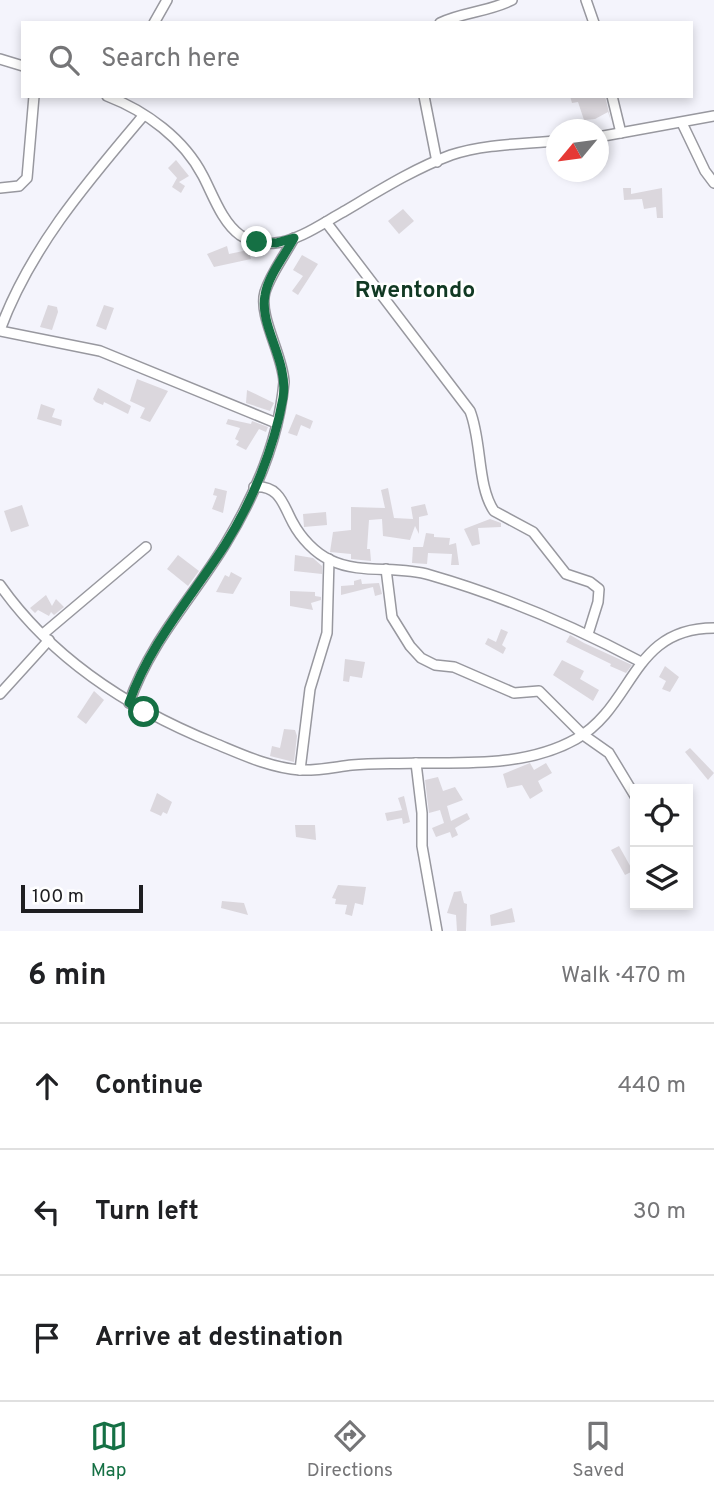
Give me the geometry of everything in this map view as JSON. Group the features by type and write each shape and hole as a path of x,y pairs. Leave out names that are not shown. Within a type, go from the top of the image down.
{"street":[{"path":"155,21 167,0"},
{"path":"446,21 481,12 512,0"},
{"path":"586,0 593,21"},
{"path":"0,59 21,65"},
{"path":"0,188 19,186 27,178 34,98"},
{"path":"114,98 176,138 189,154 226,219 240,235 257,242 276,243 294,238 437,162 470,150 546,142"},
{"path":"424,98 437,162"},
{"path":"612,98 621,133"},
{"path":"143,116 80,190 52,230 0,330 100,351 276,423"},
{"path":"609,135 714,116"},
{"path":"682,123 705,171 714,183"},
{"path":"326,222 423,351 460,395 478,433 486,489 494,511 533,532 566,574 590,582 598,589 598,602 588,634"},
{"path":"129,703 148,657 226,543 254,487 283,399 284,369 266,313 265,292 294,238"},
{"path":"254,487 271,489 279,495 302,537 328,559 353,567 430,575 555,618 641,662"},
{"path":"0,694 46,637 146,547"},
{"path":"300,770 310,689 327,633 328,559"},
{"path":"386,569 391,617 421,658 435,665 454,667 514,693 539,691 582,734 609,753 630,788"},
{"path":"0,585 46,637 87,675 129,703 177,728 250,758 300,770 506,760 558,747 582,734 601,719 657,644 677,634 714,628"},
{"path":"416,763 422,813 422,846 437,931"}],"building":[{"path":"571,98 605,98 611,121 608,112 595,119 584,119 578,102 572,103"},
{"path":"176,160 189,176 179,182 185,186 181,193 172,187 177,178 168,168"},
{"path":"623,188 631,188 631,194 662,188 663,218 657,218 656,207 644,209 642,199 624,200"},
{"path":"403,209 414,221 399,234 388,221"},
{"path":"227,246 229,254 248,250 251,259 214,267 207,254"},
{"path":"302,255 318,264 298,295 292,291 303,276 293,270"},
{"path":"48,305 57,307 58,312 52,330 40,327"},
{"path":"104,305 114,308 106,330 96,326"},
{"path":"137,379 168,391 150,422 140,418 145,408 130,401"},
{"path":"98,388 131,406 128,414 104,402 103,405 96,402 93,399"},
{"path":"247,390 274,403 270,411 246,403"},
{"path":"41,404 55,409 52,417 62,420 61,426 37,419"},
{"path":"296,414 313,421 310,429 301,425 297,436 288,433"},
{"path":"228,419 251,424 252,421 268,427 266,432 259,429 246,450 236,445 239,441 235,439 240,428 226,424"},
{"path":"215,488 227,491 223,513 212,509 217,496 213,495"},
{"path":"388,488 394,518 413,519 411,507 425,504 428,515 419,517 419,534 415,526 410,540 383,536 382,519 369,520 367,549 370,549 371,561 351,559 351,554 330,552 333,532 351,530 351,507 385,508 381,490"},
{"path":"22,505 29,526 11,532 4,511"},
{"path":"326,512 327,525 304,527 303,514"},
{"path":"490,519 501,523 501,527 478,528 480,544 472,546 464,529"},
{"path":"426,533 434,534 434,537 450,538 449,545 456,543 459,565 451,565 452,554 428,553 427,564 412,563 413,547 423,547"},
{"path":"178,555 199,571 188,586 167,569"},
{"path":"295,555 313,558 322,566 322,574 294,571"},
{"path":"231,572 242,578 233,594 216,592 225,575 229,577"},
{"path":"361,579 362,584 379,583 382,594 375,596 373,587 341,595 341,586 354,585 354,581"},
{"path":"290,591 315,592 315,596 321,597 321,600 311,603 313,610 290,606"},
{"path":"46,595 52,606 56,599 64,607 54,615 51,612 49,616 38,610 35,613 30,608"},
{"path":"501,629 508,632 502,645 506,648 503,654 485,644 488,638 496,642"},
{"path":"570,635 632,665 626,673 610,666 611,664 566,642"},
{"path":"345,659 365,662 362,678 350,676 349,682 343,681"},
{"path":"562,660 584,671 580,679 599,690 593,701 553,675"},
{"path":"665,666 679,677 670,692 662,689 666,681 659,677"},
{"path":"94,691 104,700 86,724 77,717"},
{"path":"284,729 295,730 297,736 294,762 270,756 272,746 280,748"},
{"path":"690,748 714,773 708,780 685,752"},
{"path":"530,763 534,770 546,763 552,773 538,781 543,791 530,799 522,785 507,788 503,774"},
{"path":"438,777 443,791 455,787 463,800 447,806 451,821 467,813 470,819 455,828 458,835 452,838 450,832 436,837 432,828 444,823 440,810 429,813 425,780"},
{"path":"157,793 172,802 167,814 163,812 161,816 150,811"},
{"path":"404,796 410,822 403,824 402,818 387,821 385,813 402,810 398,798"},
{"path":"295,825 315,825 316,840 296,837"},
{"path":"619,846 630,866 630,872 625,875 611,850"},
{"path":"338,885 366,887 363,905 355,903 352,916 345,914 347,905 335,904 336,899 332,898"},
{"path":"461,891 464,903 467,904 466,931 457,931 456,915 447,913 454,892"},
{"path":"222,901 244,903 248,915 221,908"},
{"path":"512,908 515,922 491,926 490,915"}],"district":[{"name":"Rwentondo","path":"415,291"}],"route":[{"path":"144,712 129,703 138,677 168,624 209,569 248,503 265,463 283,399 284,369 264,304 265,292 294,238 276,243 257,242"}]}
